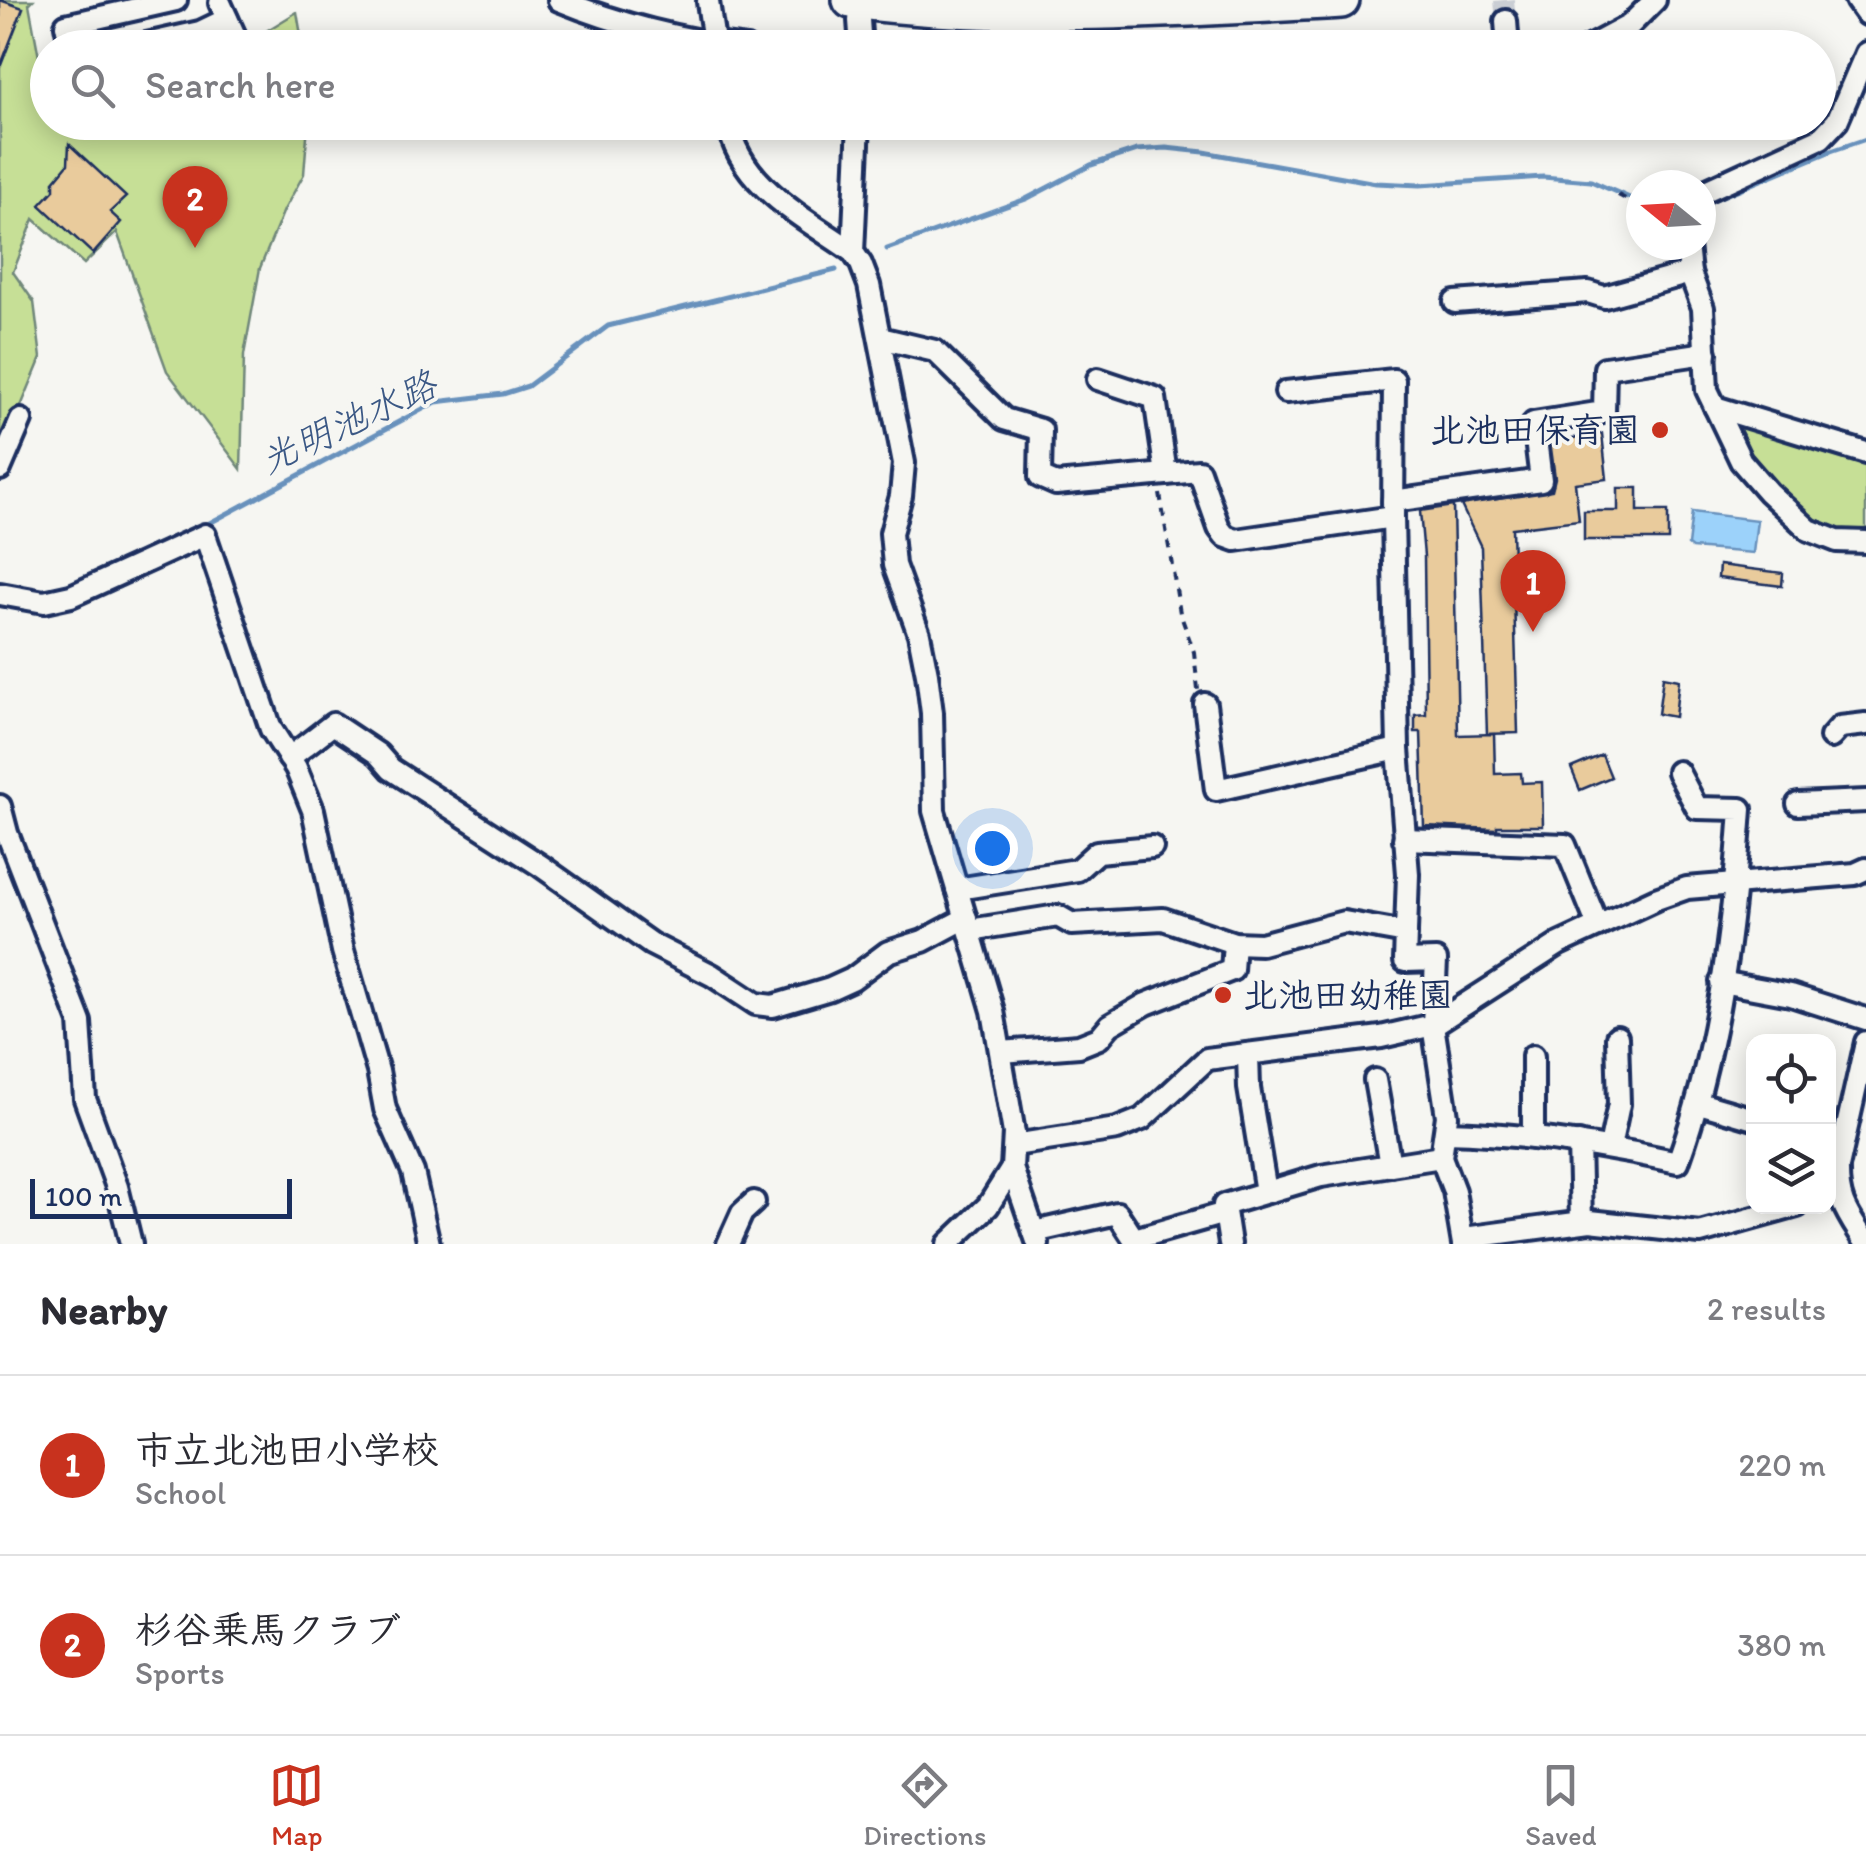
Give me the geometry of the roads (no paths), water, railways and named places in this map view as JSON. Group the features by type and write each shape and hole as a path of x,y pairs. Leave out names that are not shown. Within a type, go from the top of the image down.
{"highway":[{"path":"855,10 889,5 1044,11 1190,8 1340,0"}],"street":[{"path":"67,30 66,25 176,0"},
{"path":"559,0 647,30"},
{"path":"1621,30 1656,0"},
{"path":"1856,0 1866,14"},
{"path":"708,2 712,30"},
{"path":"202,30 224,12"},
{"path":"1506,21 1507,30"},
{"path":"1836,122 1866,53"},
{"path":"731,140 740,160 760,184 853,252 869,284 904,462 901,496 891,533 894,566 918,634 927,674 932,713 934,811 1001,1052 1014,1145 1012,1168 1036,1238 1117,1213 1134,1239 1225,1213"},
{"path":"853,252 858,140"},
{"path":"1716,186 1817,140"},
{"path":"1688,260 1703,308 1708,390 1741,461 1808,530 1836,541 1866,542"},
{"path":"1455,302 1588,292 1604,297 1690,273"},
{"path":"880,338 934,352 1004,419 1041,430 1040,477 1056,484 1199,470 1220,528 1225,536 1236,540 1541,480 1534,423 1604,412 1605,368 1706,353"},
{"path":"1098,380 1156,398 1162,474"},
{"path":"1286,392 1394,380 1398,749 1408,874 1406,962 1436,960 1433,1025 1447,1116 1441,1157 1454,1191 1463,1241 1581,1222 1700,1233 1768,1214"},
{"path":"1716,407 1866,453"},
{"path":"0,469 21,420"},
{"path":"0,594 44,602 71,596 205,535 270,729 289,758 313,810 343,951 386,1109 414,1172 430,1244"},
{"path":"1205,704 1216,790 1398,749"},
{"path":"289,758 333,724 378,754 404,778 541,866 638,936 712,975 756,1004 773,1006 830,989 852,980 888,952 968,924 1058,916 1072,924 1152,917 1234,944 1261,944 1344,922 1406,933"},
{"path":"1831,738 1840,727 1866,724"},
{"path":"1446,1132 1610,1147 1678,1162 1699,1103 1721,982 1736,885 1741,810 1697,808 1678,772"},
{"path":"1798,804 1866,801"},
{"path":"0,806 80,1022 85,1099 131,1244"},
{"path":"1404,840 1502,840 1565,845 1598,926"},
{"path":"957,889 1077,870 1098,852 1152,847"},
{"path":"1014,1145 1117,1129 1156,1109 1207,1059 1380,1037 1433,1025 1559,944 1688,888 1866,870"},
{"path":"1001,1052 1079,1046 1099,1038 1110,1025 1146,1004 1232,970 1234,944"},
{"path":"1721,982 1791,995 1866,1019"},
{"path":"1610,1147 1620,1104 1618,1037"},
{"path":"1836,1185 1839,1118 1864,1067 1866,1042"},
{"path":"1248,1054 1249,1088 1266,1192"},
{"path":"1533,1138 1534,1056"},
{"path":"1375,1080 1390,1165"},
{"path":"1699,1103 1746,1117"},
{"path":"1579,1144 1581,1222"},
{"path":"1230,1244 1224,1205 1321,1176 1441,1157"},
{"path":"948,1244 988,1206 1012,1168"},
{"path":"728,1244 742,1213 754,1202"},
{"path":"1836,1205 1866,1243"}],"water":[{"path":"1692,512 1757,520 1753,553 1692,548 1688,545"}],"waterway":[{"name":"光明池水路","path":"1716,199 1866,139"},
{"name":"光明池水路","path":"887,249 1026,199 1091,165 1137,150 1204,152 1376,183 1420,185 1543,177 1591,181 1626,196"},
{"name":"光明池水路","path":"204,526 436,402 503,394 528,386 608,326 836,270"}],"tunnel":[{"path":"1504,0 1506,21"}],"place":[{"name":"杉谷乗馬クラブ","path":"195,248"},
{"name":"北池田保育園","path":"1660,430"},
{"name":"市立北池田小学校","path":"1533,632"},
{"name":"北池田幼稚園","path":"1223,995"}]}
